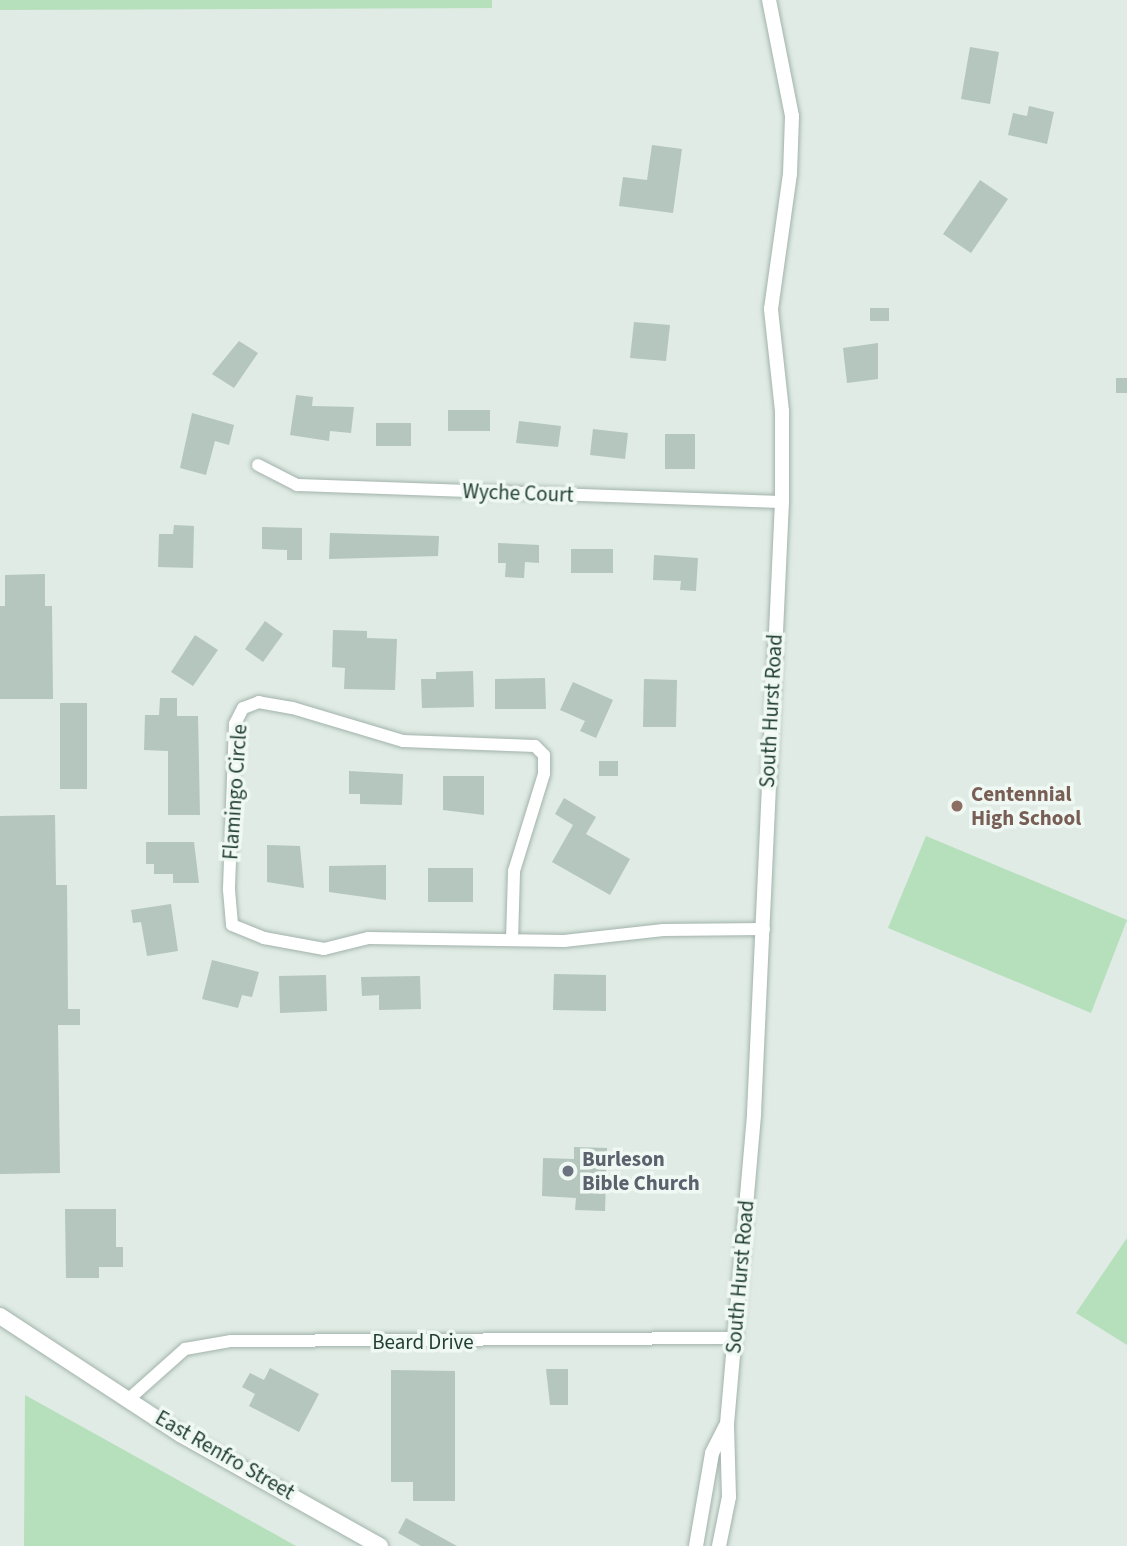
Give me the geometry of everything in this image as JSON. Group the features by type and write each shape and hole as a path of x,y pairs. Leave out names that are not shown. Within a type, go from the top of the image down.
{"main road":[{"name":"East Renfro Street","path":"0,1316 130,1398 182,1435 380,1546"}],"street":[{"name":"South Hurst Road","path":"719,1546 729,1497 726,1424 736,1338 764,929 764,826 782,502 782,411 771,309 790,174 792,116 769,0"},
{"name":"Wyche Court","path":"258,465 298,485 782,502"},
{"name":"Flamingo Circle","path":"512,940 514,871 544,774 544,755 535,746 403,741 292,708 259,702 243,708 235,724 229,890 232,925 264,938 324,948 368,938 564,941 663,930 764,929"},
{"name":"Beard Drive","path":"130,1398 186,1349 231,1341 736,1338"},
{"name":"South Hurst Road","path":"696,1546 712,1453 726,1424"}],"green space":[{"path":"0,0 492,0 492,8 0,10"},
{"path":"926,836 1127,920 1091,1013 888,928"},
{"path":"1127,1238 1127,1345 1076,1313"},
{"path":"25,1395 169,1475 296,1546 24,1546"}],"building":[{"path":"970,47 999,52 990,104 961,99"},
{"path":"1029,106 1054,112 1047,144 1008,135 1013,113 1027,116"},
{"path":"652,145 682,149 673,213 619,206 623,177 647,180"},
{"path":"980,180 1008,199 971,253 943,234"},
{"path":"870,308 889,308 889,321 870,321"},
{"path":"634,322 670,325 666,361 630,358"},
{"path":"239,341 258,353 234,388 212,374"},
{"path":"878,343 878,379 847,383 843,348"},
{"path":"1116,378 1127,378 1127,393 1116,393"},
{"path":"296,395 313,397 312,406 354,407 351,433 330,431 329,441 290,435"},
{"path":"448,410 490,410 490,431 448,431"},
{"path":"192,413 234,425 229,445 215,441 206,475 180,468"},
{"path":"519,421 561,426 558,447 516,443"},
{"path":"376,423 411,423 411,446 376,446"},
{"path":"593,429 628,433 625,459 590,455"},
{"path":"665,434 695,434 695,469 665,469"},
{"path":"174,525 194,526 193,568 158,567 159,534 173,534"},
{"path":"262,527 302,528 302,560 287,560 287,550 262,549"},
{"path":"330,533 439,536 438,556 329,559"},
{"path":"498,543 539,545 539,563 525,562 524,578 505,577 506,563 498,563"},
{"path":"571,549 613,549 613,573 571,573"},
{"path":"654,555 698,558 696,591 680,590 681,581 653,580"},
{"path":"45,574 45,606 52,606 53,699 0,699 0,606 5,606 5,575"},
{"path":"265,621 283,634 263,662 245,649"},
{"path":"333,630 367,631 367,638 397,639 395,690 344,689 345,668 332,667"},
{"path":"195,635 218,650 193,686 171,672"},
{"path":"473,671 474,707 422,708 421,679 436,679 436,672"},
{"path":"545,678 546,709 495,709 495,679"},
{"path":"644,679 677,680 676,727 643,727"},
{"path":"573,682 613,700 596,738 580,731 585,721 560,710"},
{"path":"160,698 177,698 177,716 198,716 200,815 168,815 168,751 144,750 145,715 159,715"},
{"path":"60,703 87,703 87,789 60,789"},
{"path":"599,761 618,761 618,776 599,776"},
{"path":"349,771 403,774 402,805 360,804 360,794 349,794"},
{"path":"443,776 484,776 484,815 443,810"},
{"path":"564,798 596,817 586,834 630,859 610,895 552,862 573,825 555,814"},
{"path":"55,815 56,885 67,885 68,1009 80,1009 80,1025 58,1025 60,1173 0,1174 0,816"},
{"path":"146,842 194,842 199,883 173,883 173,874 154,874 154,864 146,864"},
{"path":"267,845 300,846 304,888 267,882"},
{"path":"386,865 386,900 329,892 329,866"},
{"path":"428,868 473,868 473,902 428,902"},
{"path":"171,904 178,951 147,956 141,922 133,923 131,910"},
{"path":"212,960 259,972 252,997 242,995 238,1008 202,999"},
{"path":"554,974 606,975 606,1011 553,1010"},
{"path":"326,975 327,1011 280,1013 279,976"},
{"path":"420,976 421,1009 379,1010 379,995 362,996 361,977"},
{"path":"574,1147 607,1148 605,1211 575,1210 576,1198 542,1196 543,1158 574,1159"},
{"path":"65,1209 116,1209 116,1247 123,1247 123,1267 99,1267 99,1278 66,1278"},
{"path":"270,1368 319,1394 299,1432 249,1406 255,1394 242,1387 250,1373 264,1380"},
{"path":"546,1369 568,1369 568,1405 550,1405"},
{"path":"391,1370 455,1371 455,1501 413,1501 413,1482 391,1482"},
{"path":"406,1518 457,1546 421,1546 398,1533"}],"place":[{"name":"Centennial High School","path":"957,806"},
{"name":"Burleson Bible Church","path":"568,1171"}]}
